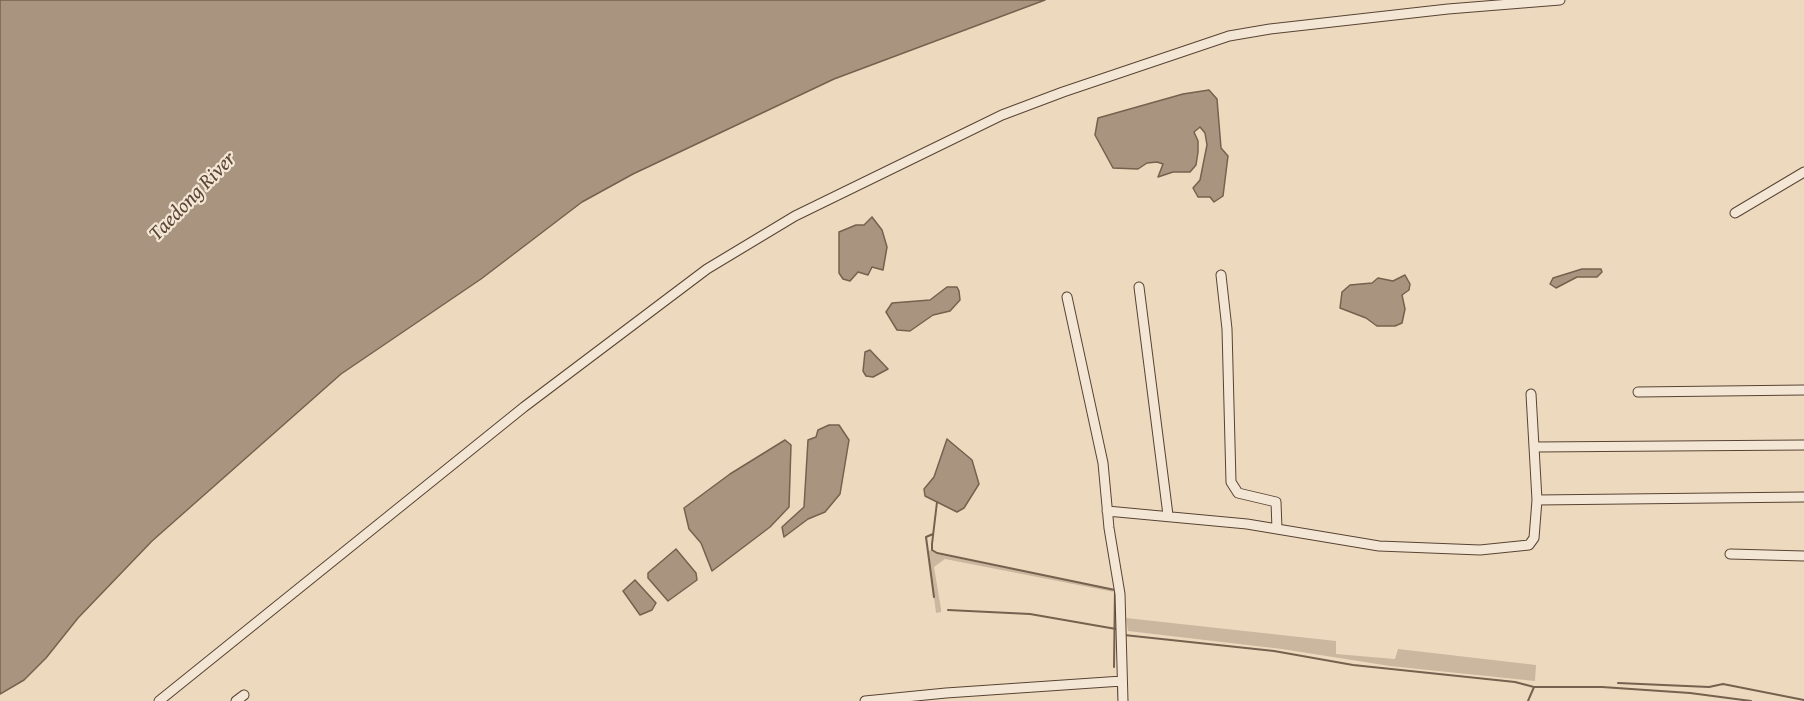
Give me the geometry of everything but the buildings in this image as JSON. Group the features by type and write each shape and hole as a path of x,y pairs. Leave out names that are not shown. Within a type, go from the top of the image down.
{"street":[{"path":"159,701 524,407 707,269 795,216 1002,115 1228,36 1270,29 1448,9 1560,0"},
{"path":"1735,213 1804,172"},
{"path":"1221,275 1227,329 1231,482 1238,493 1276,502 1277,529"},
{"path":"1139,287 1168,515"},
{"path":"1067,297 1096,430 1120,594 1123,701"},
{"path":"1638,392 1804,390"},
{"path":"1107,511 1168,515 1277,529 1379,546 1480,550 1529,545 1534,537 1537,500 1536,447 1531,394"},
{"path":"1536,447 1804,445"},
{"path":"1537,500 1804,497"},
{"path":"1744,544 1744,555"},
{"path":"1730,554 1804,556"},
{"path":"864,701 1122,681"}],"shaded area":[{"path":"931,550 937,554 1111,589 1114,592 945,559 934,567 941,609 941,612 936,613 928,551"},
{"path":"1126,618 1336,641 1336,654 1395,659 1398,649 1536,665 1535,681 1390,666 1282,649 1128,631"}],"water":[{"name":"Taedong River","path":"0,0 1045,0 834,79 633,174 582,202 481,279 341,374 152,541 78,618 46,658 24,680 0,694"},
{"path":"1209,90 1217,99 1221,148 1228,156 1223,196 1214,202 1210,197 1198,197 1193,188 1200,180 1207,145 1205,133 1200,127 1194,132 1198,141 1198,152 1196,165 1190,172 1173,172 1158,177 1163,164 1157,162 1147,163 1138,169 1113,168 1095,135 1098,118 1183,94"},
{"path":"872,217 882,230 887,247 883,270 872,267 868,275 858,272 850,281 843,279 839,273 839,232 856,225 864,225"},
{"path":"1582,269 1601,269 1602,272 1597,277 1577,277 1556,288 1550,284 1553,278"},
{"path":"1405,275 1410,284 1409,290 1402,295 1405,309 1402,323 1395,326 1377,326 1366,318 1340,308 1342,292 1350,285 1372,283 1378,278 1393,281"},
{"path":"947,287 957,287 959,291 960,300 950,311 933,315 910,331 897,330 886,312 892,303 930,300"},
{"path":"870,350 888,369 873,377 866,376 863,371 865,352"},
{"path":"829,425 839,425 849,440 840,494 825,512 808,519 784,537 782,527 804,507 808,440 816,437 818,430"},
{"path":"947,439 972,460 979,484 964,508 957,512 925,496 924,489 934,477"},
{"path":"785,440 791,445 789,507 770,527 712,571 701,543 689,529 684,508 730,474"},
{"path":"676,549 696,573 697,580 668,601 648,578 648,573"},
{"path":"635,580 656,603 652,610 640,615 623,591"}],"waterway":[{"path":"937,502 932,544 932,550 937,553 1115,590"},
{"path":"933,534 926,537 934,597"},
{"path":"1114,667 1115,589"},
{"path":"948,610 1030,614 1116,629"},
{"path":"1117,626 1117,638"},
{"path":"1124,635 1274,651 1353,665 1515,682 1534,687"},
{"path":"1618,683 1709,687 1723,684 1804,700"},
{"path":"1118,686 1119,701"},
{"path":"1528,701 1534,687 1602,687 1690,693 1751,701"}]}
